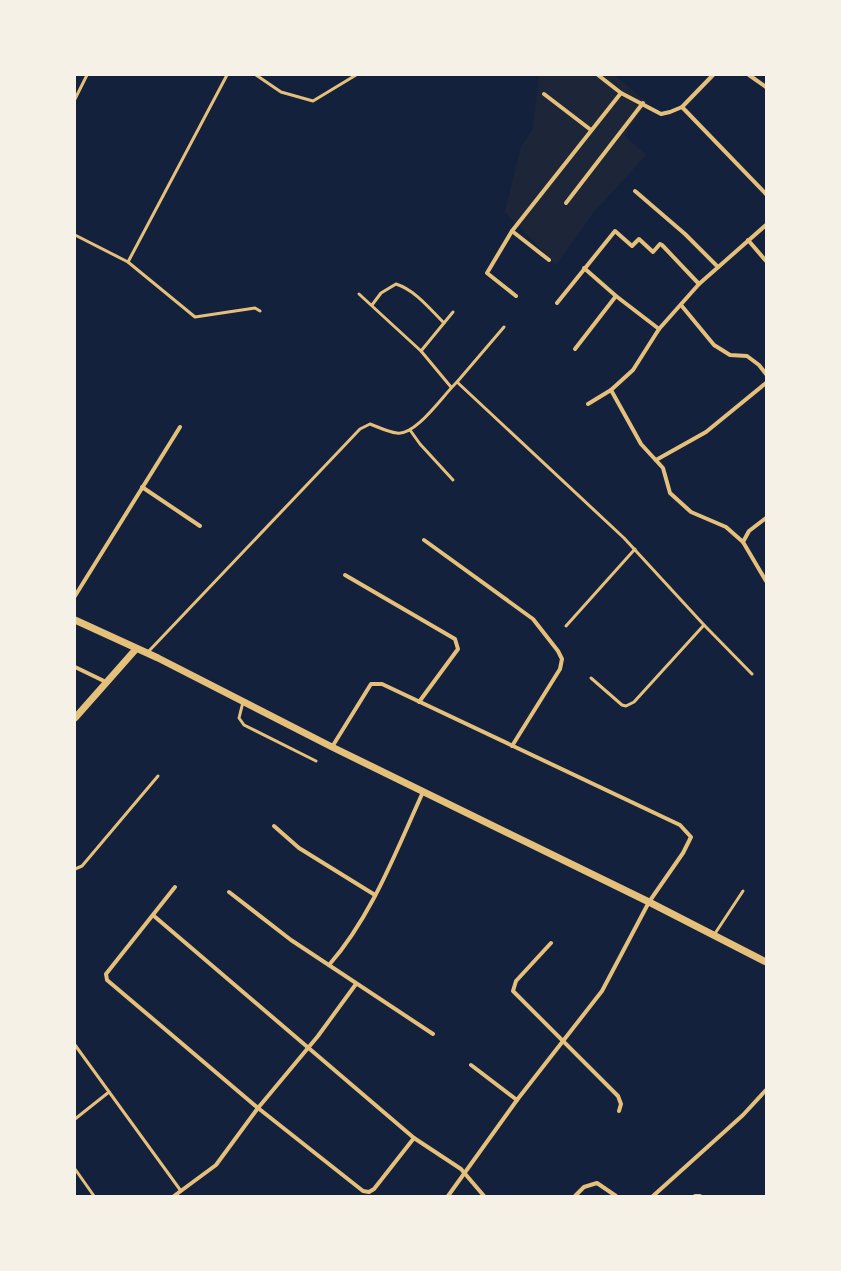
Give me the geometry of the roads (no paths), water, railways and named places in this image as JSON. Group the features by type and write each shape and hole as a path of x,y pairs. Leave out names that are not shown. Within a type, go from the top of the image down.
{"street":[{"path":"598,75 621,93 643,103 661,114 682,107 713,75"},
{"path":"748,75 766,87"},
{"path":"516,296 488,273 512,231 621,93"},
{"path":"544,94 591,130"},
{"path":"566,203 643,103"},
{"path":"682,107 766,194"},
{"path":"635,191 685,234 718,267"},
{"path":"588,404 612,390 634,370 659,329 699,284 766,225"},
{"path":"512,231 549,260"},
{"path":"557,303 584,268 616,231 632,246 639,239 653,252 660,244 662,244 699,284"},
{"path":"748,240 766,261"},
{"path":"584,268 616,296 659,329"},
{"path":"575,349 616,296"},
{"path":"680,305 714,345 730,355 747,356 759,365 766,374"},
{"path":"656,460 706,432 766,383"},
{"path":"612,390 641,444 663,468 670,493 691,512 726,527 743,542 766,581"},
{"path":"75,596 180,427"},
{"path":"142,487 200,526"},
{"path":"743,542 749,531 766,518"},
{"path":"424,540 533,619 562,658 560,669 512,746"},
{"path":"345,575 455,639 458,649 419,702"},
{"path":"75,620 146,653 332,747 649,902 766,962"},
{"path":"75,718 136,649"},
{"path":"75,667 106,682"},
{"path":"332,747 371,684 382,684 680,825 691,837 683,853 649,902 602,990 517,1100 448,1196"},
{"path":"329,965 344,948 375,895 423,792"},
{"path":"274,826 299,848 375,895"},
{"path":"175,887 154,916 105,977 107,980 258,1108 366,1192 374,1189 414,1138"},
{"path":"229,892 285,935 356,984 433,1034"},
{"path":"154,916 414,1138 461,1169 484,1196"},
{"path":"551,944 516,982 513,991 618,1096 621,1104 619,1111"},
{"path":"174,1196 216,1165 258,1108 308,1047 356,984"},
{"path":"472,1066 517,1100"},
{"path":"653,1196 743,1115 766,1090"},
{"path":"575,1196 584,1187 597,1183 616,1196"},
{"path":"695,1196 700,1196"}],"lane":[{"path":"75,99 87,75"},
{"path":"128,262 227,75"},
{"path":"256,75 281,92 313,101 356,75"},
{"path":"75,235 128,262 195,317 255,308 260,310"},
{"path":"372,305 381,293 396,284 405,287 412,292 444,323"},
{"path":"360,294 421,352 451,387"},
{"path":"421,352 453,312"},
{"path":"146,653 360,429 370,424 396,433 404,433 410,430 421,422 504,327"},
{"path":"457,382 635,549 704,625 752,674"},
{"path":"410,430 420,444 454,480"},
{"path":"566,626 635,549"},
{"path":"590,678 622,705 629,705 634,702 704,625"},
{"path":"243,702 239,718 244,725 316,761"},
{"path":"75,868 82,866 158,776"},
{"path":"714,935 743,891"},
{"path":"75,1045 181,1191"},
{"path":"75,1119 109,1092"},
{"path":"75,1169 94,1196"}]}
